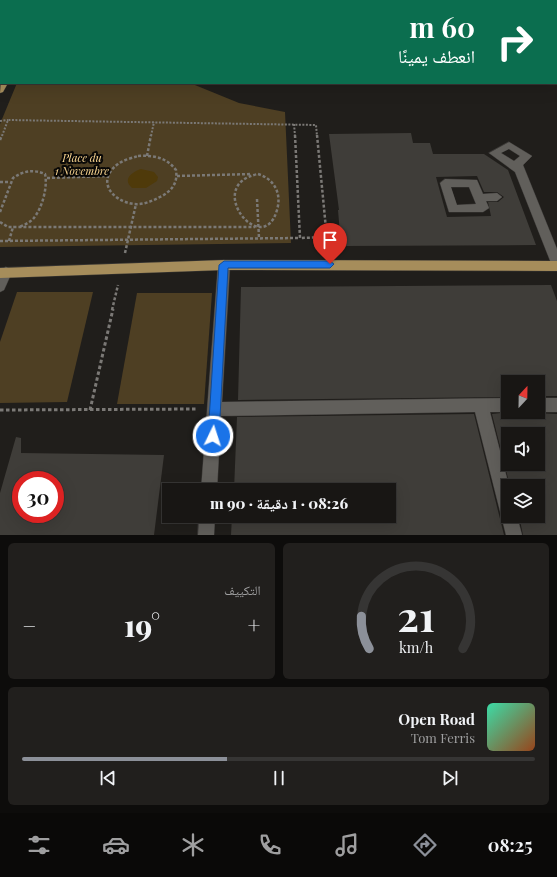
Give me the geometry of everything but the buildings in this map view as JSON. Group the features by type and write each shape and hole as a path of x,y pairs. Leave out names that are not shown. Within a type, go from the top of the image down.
{"main road":[{"path":"2,272 122,267 224,265 330,264 557,266"}],"street":[{"path":"519,170 524,196 557,263"},
{"path":"479,198 497,197"},
{"path":"210,483 224,265"},
{"path":"0,287 2,272"},
{"path":"215,409 501,405"},
{"path":"545,405 557,405"},
{"path":"481,406 501,485"},
{"path":"206,535 207,523"},
{"path":"511,523 514,535"}],"path":[{"path":"0,140 8,120"},
{"path":"0,121 316,125 330,264"},
{"path":"147,156 154,122"},
{"path":"294,124 300,238"},
{"path":"147,156 162,158 168,161 176,170 177,176 173,188 162,198 150,202 136,204 114,198 107,187 108,176 116,165 123,161 147,156"},
{"path":"0,212 10,182 18,175 29,171 41,172 47,178 108,176"},
{"path":"254,227 239,215 234,203 234,196 240,184 255,174"},
{"path":"0,222 8,227 14,228 259,228 275,216 280,199 277,188 270,179 262,174 177,176"},
{"path":"14,228 25,225 34,218 47,182 47,178"},
{"path":"0,182 10,182"},
{"path":"257,199 259,238"},
{"path":"90,410 136,204"},
{"path":"9,241 14,228"},
{"path":"0,241 327,237"},
{"path":"0,410 215,409"}],"green space":[{"name":"Place du 1 Novembre","path":"17,84 192,84 239,103 285,112 291,243 0,247 0,124"},
{"path":"17,292 93,292 67,402 0,403 0,342"},
{"path":"137,293 212,293 204,404 117,404"}],"shaded area":[{"path":"141,169 154,172 158,177 157,181 146,188 132,188 128,182 129,176"}],"route":[{"path":"213,436 224,265 330,264"}]}
